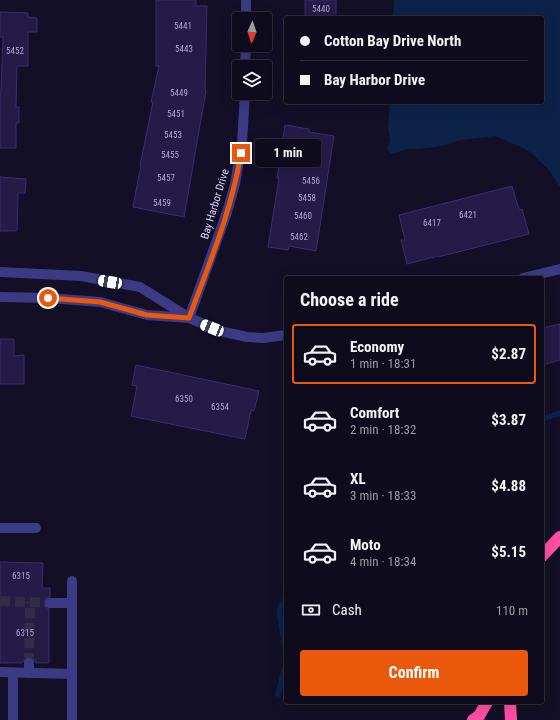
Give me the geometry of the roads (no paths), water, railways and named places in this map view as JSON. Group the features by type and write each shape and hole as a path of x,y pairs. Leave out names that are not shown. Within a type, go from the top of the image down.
{"highway":[{"path":"544,554 560,537"},
{"path":"474,720 479,716 486,704"},
{"path":"510,704 511,720"}],"street":[{"path":"246,0 246,12"},
{"name":"Bay Harbor Drive","path":"189,318 227,212 235,184 242,143 245,100"},
{"path":"531,276 560,269"},
{"path":"0,272 81,276 140,287 189,318 224,332 247,337 263,338 284,335"},
{"path":"0,297 48,298 100,302 147,315 189,318"},
{"path":"0,528 36,528"},
{"path":"72,581 72,720"},
{"path":"50,603 72,603"},
{"path":"0,672 13,673 29,668 72,674"},
{"path":"13,673 13,720"}],"water":[{"path":"394,0 560,0 560,187 549,170 530,152 495,136 461,140 441,146 409,149 391,154 387,149 390,140 388,126 390,104 544,104 544,16 393,16"}],"waterway":[{"path":"544,418 560,413"},
{"path":"284,601 279,610 284,641"},
{"path":"278,694 284,671"}],"tunnel":[{"path":"0,601 50,603"},
{"path":"29,663 30,602"}]}
